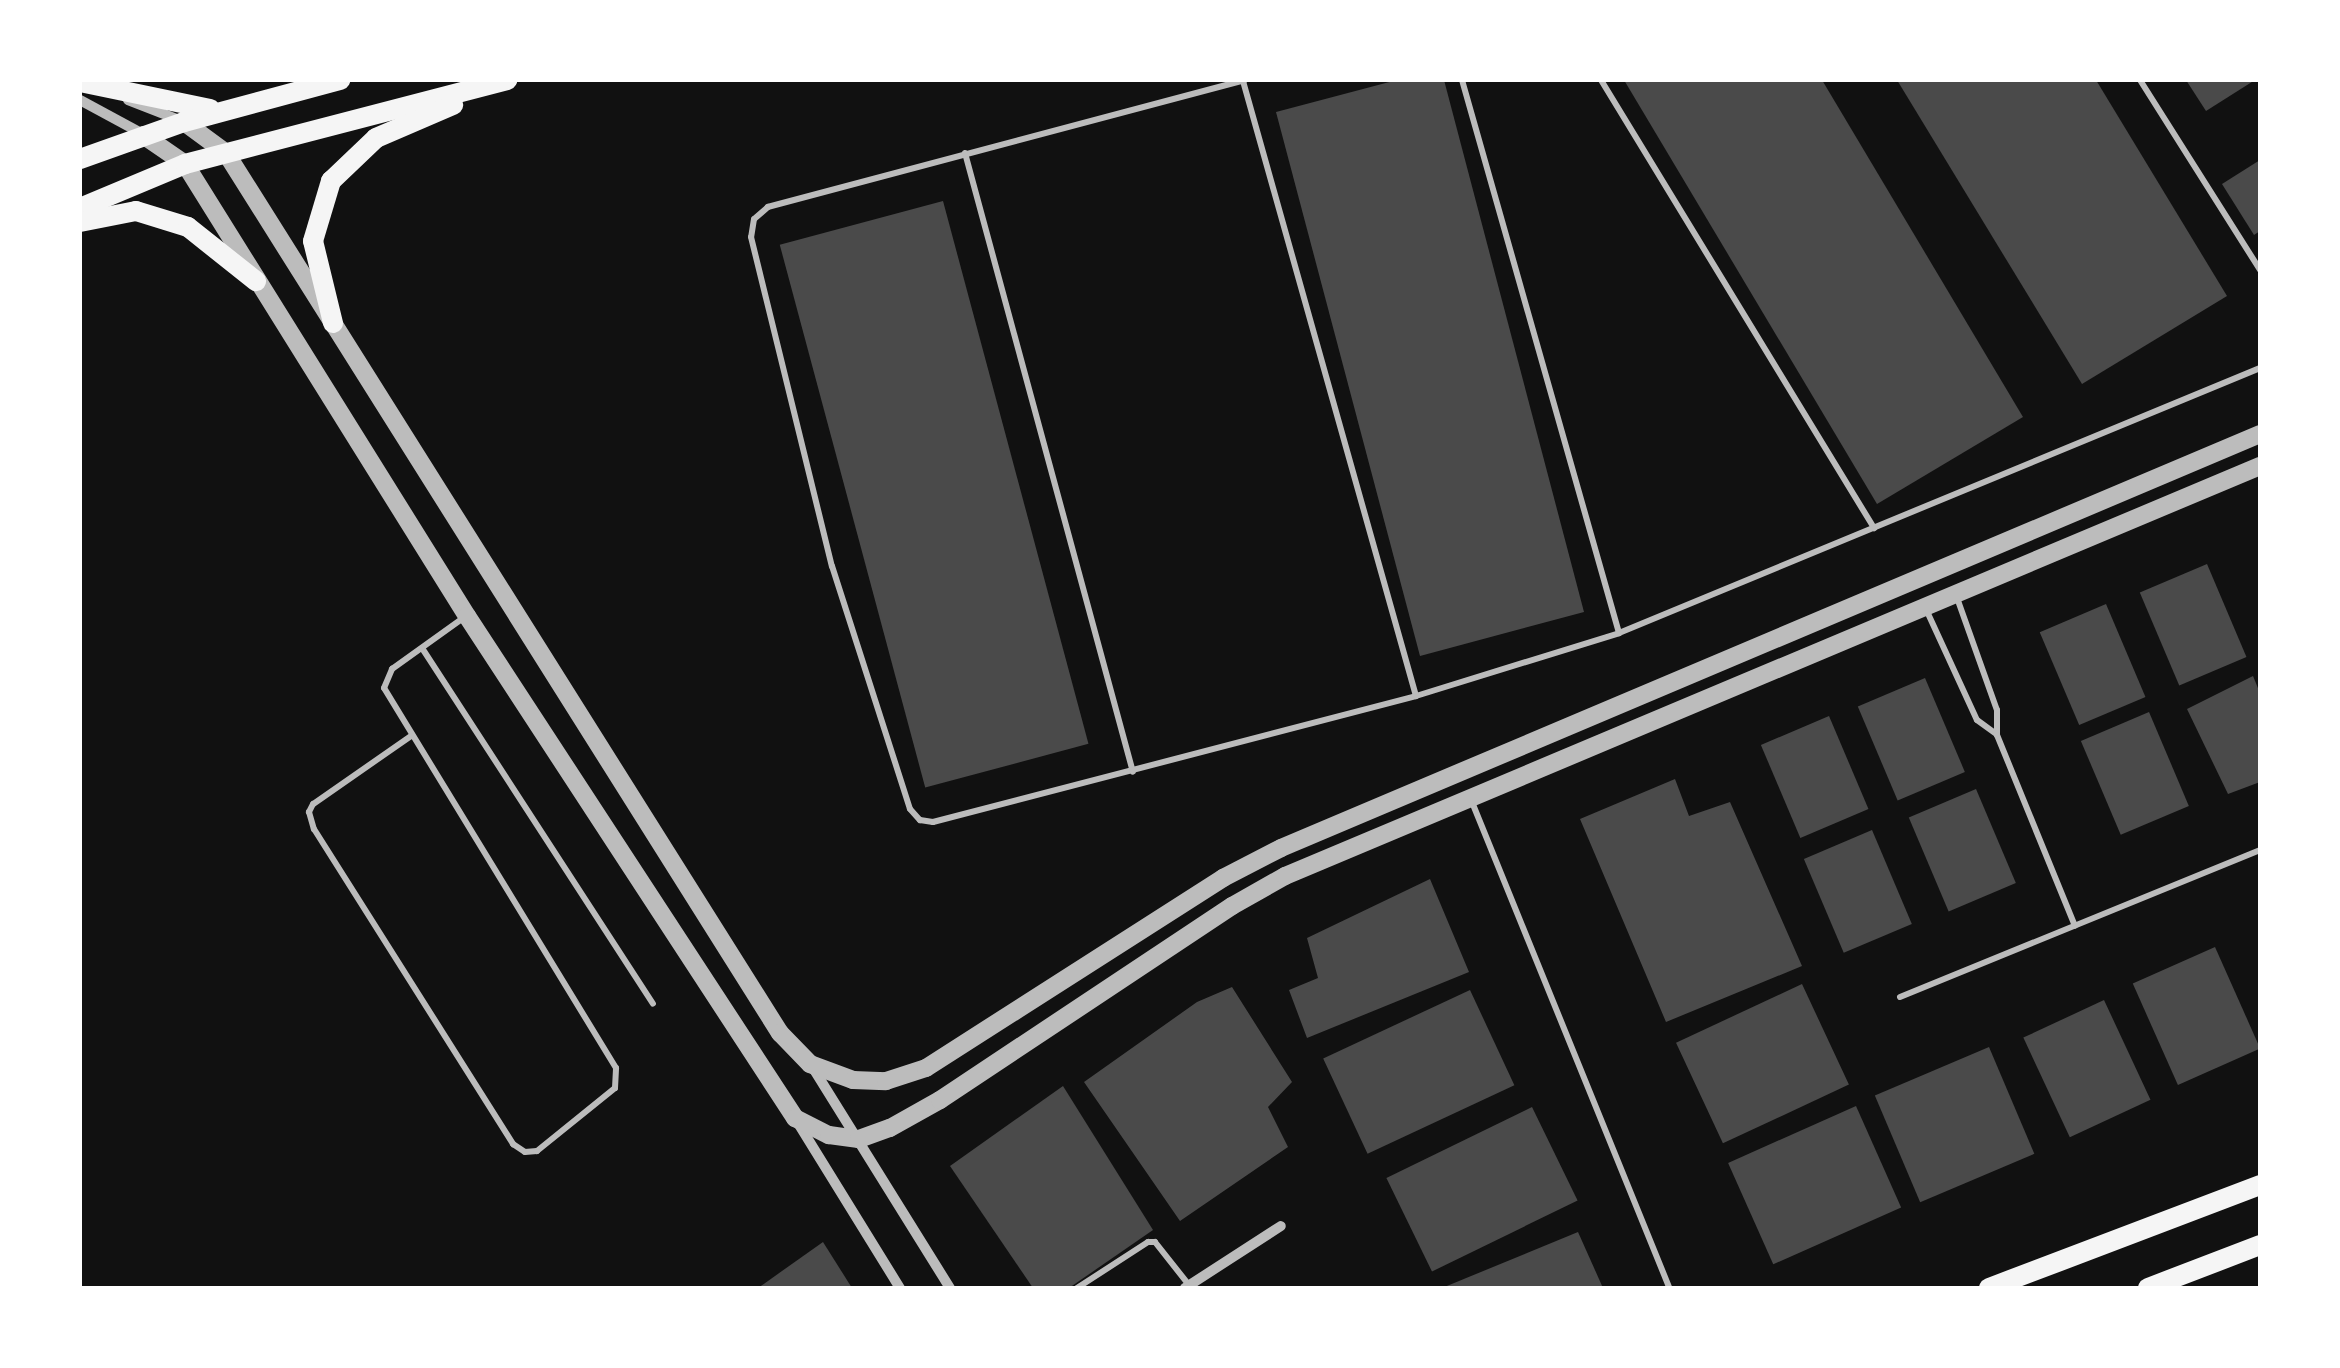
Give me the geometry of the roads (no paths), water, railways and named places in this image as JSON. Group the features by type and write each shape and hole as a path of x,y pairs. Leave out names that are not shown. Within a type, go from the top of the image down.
{"main road":[{"path":"80,159 223,110 340,80"},
{"path":"80,208 185,164 508,80"},
{"path":"334,324 313,240 331,181 376,138 508,80"},
{"path":"80,82 223,110"},
{"path":"80,222 136,211 188,227 256,281"},
{"path":"1990,1288 2260,1185"},
{"path":"2148,1288 2260,1246"}],"street":[{"path":"80,82 184,122 226,153 780,1033 810,1064 950,1288"},
{"path":"80,100 144,135 185,164 467,616 795,1118 900,1288"},
{"path":"810,1064 853,1080 886,1080 926,1068 1223,878 1280,848 2260,434"},
{"path":"795,1118 829,1135 859,1139 890,1128 940,1100 1232,906 1285,876 2260,466"},
{"path":"1187,1286 1281,1226"}],"lane":[{"path":"1416,696 1244,80 768,207 754,219 751,236 832,566 910,809 920,820 933,822 1416,696 1619,632 2260,368"},
{"path":"1462,80 1619,632"},
{"path":"1601,80 1874,528"},
{"path":"2140,80 2260,270"},
{"path":"965,153 1133,772"},
{"path":"1955,592 1998,710 1997,735 2075,926"},
{"path":"1924,605 1977,720 1997,735"},
{"path":"411,736 312,804 309,812 314,828 514,1144 524,1152 537,1151 616,1088 616,1068 384,688 392,669 467,616"},
{"path":"422,648 653,1004"},
{"path":"1471,797 1669,1287"},
{"path":"1900,997 2260,850"},
{"path":"1077,1288 1148,1242 1155,1242 1187,1286"}]}
